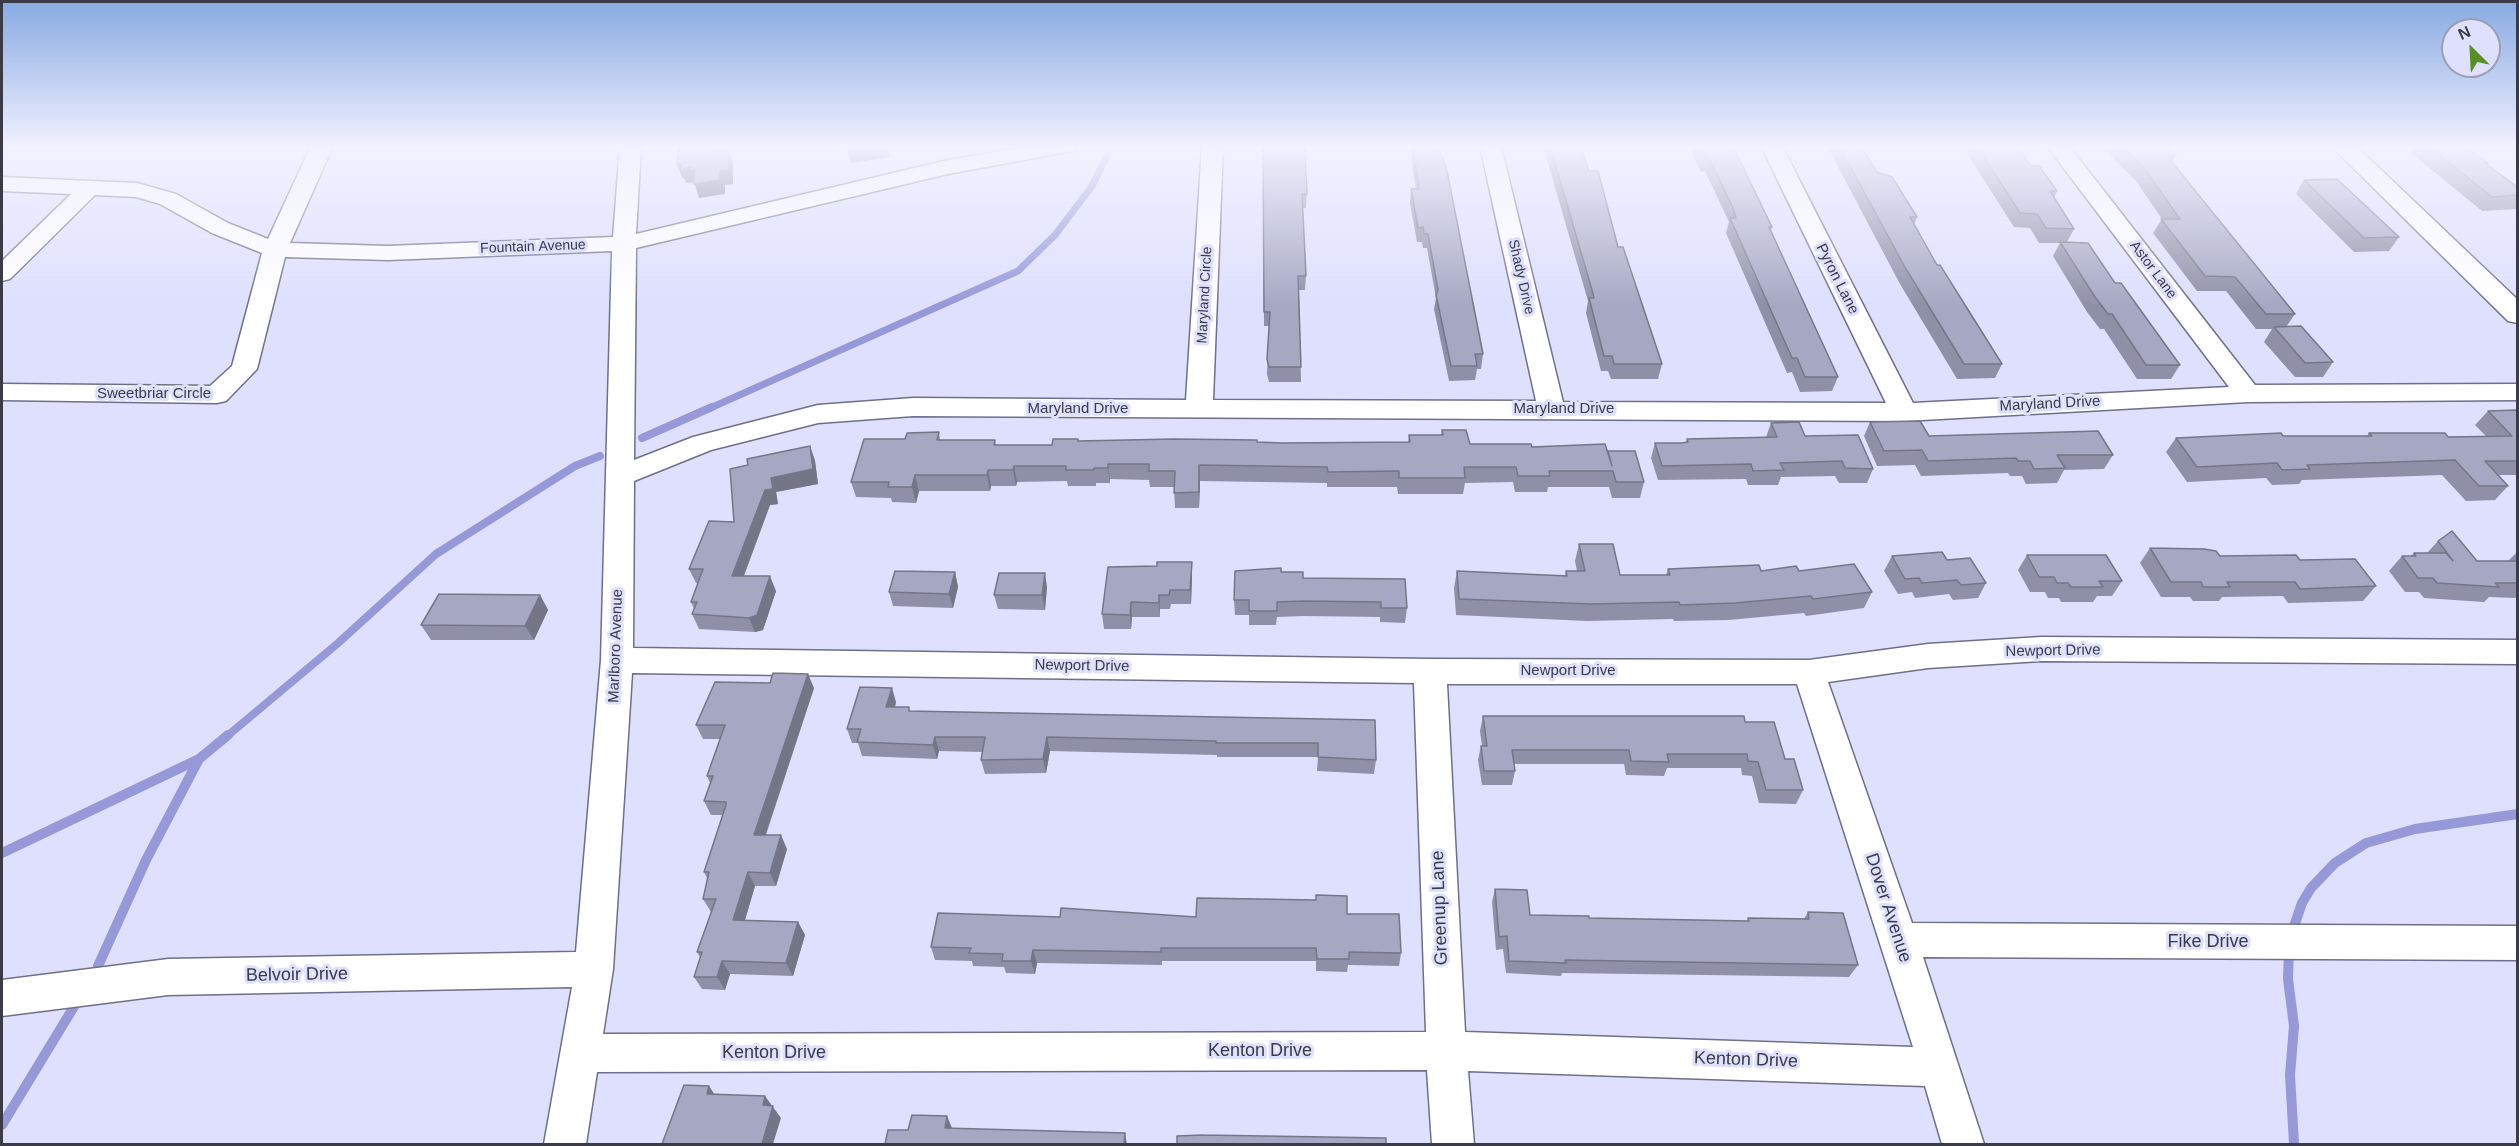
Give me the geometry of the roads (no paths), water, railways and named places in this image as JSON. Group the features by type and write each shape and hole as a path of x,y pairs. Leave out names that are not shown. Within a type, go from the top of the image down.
{"main road":[{"path":"2398,199 2517,315"}],"street":[{"path":"2,274 77,199"},
{"name":"Fountain Avenue","path":"169,199 220,228 275,250 388,252 624,244 787,199"},
{"name":"Sweetbriar Circle","path":"2,392 217,395 244,369 275,250 298,199"},
{"name":"Marlboro Avenue","path":"565,1144 582,1053 594,969 617,660 627,199"},
{"name":"Maryland Circle","path":"1199,408 1209,199"},
{"name":"Shady Drive","path":"1502,199 1551,409"},
{"name":"Pyron Lane","path":"1798,199 1904,412"},
{"name":"Astor Lane","path":"2099,199 2248,394"},
{"name":"Maryland Drive","path":"621,476 703,443 818,414 912,407 1904,412 2248,394 2517,392"},
{"name":"Newport Drive","path":"617,660 1430,671 1809,672 1928,656 2041,649 2517,652"},
{"name":"Greenup Lane","path":"1430,671 1446,1051 1453,1144"},
{"name":"Dover Avenue","path":"1809,672 1899,940 1963,1144"},
{"name":"Fike Drive","path":"1899,940 2517,943"},
{"name":"Belvoir Drive","path":"2,998 168,977 594,969"},
{"name":"Kenton Drive","path":"582,1053 1446,1051 1938,1067"}],"waterway":[{"path":"708,409 1018,271 1055,235 1082,199"},
{"path":"642,438 712,407"},
{"path":"226,737 337,644 436,554 575,466 600,456"},
{"path":"199,759 228,735"},
{"path":"2,853 199,759"},
{"path":"98,966 146,860 199,759"},
{"path":"2291,935 2302,903 2311,888 2335,863 2366,843 2415,829 2518,814"},
{"path":"2289,948 2288,979 2294,1026 2290,1075 2294,1144"},
{"path":"2,1125 78,1000"}]}
